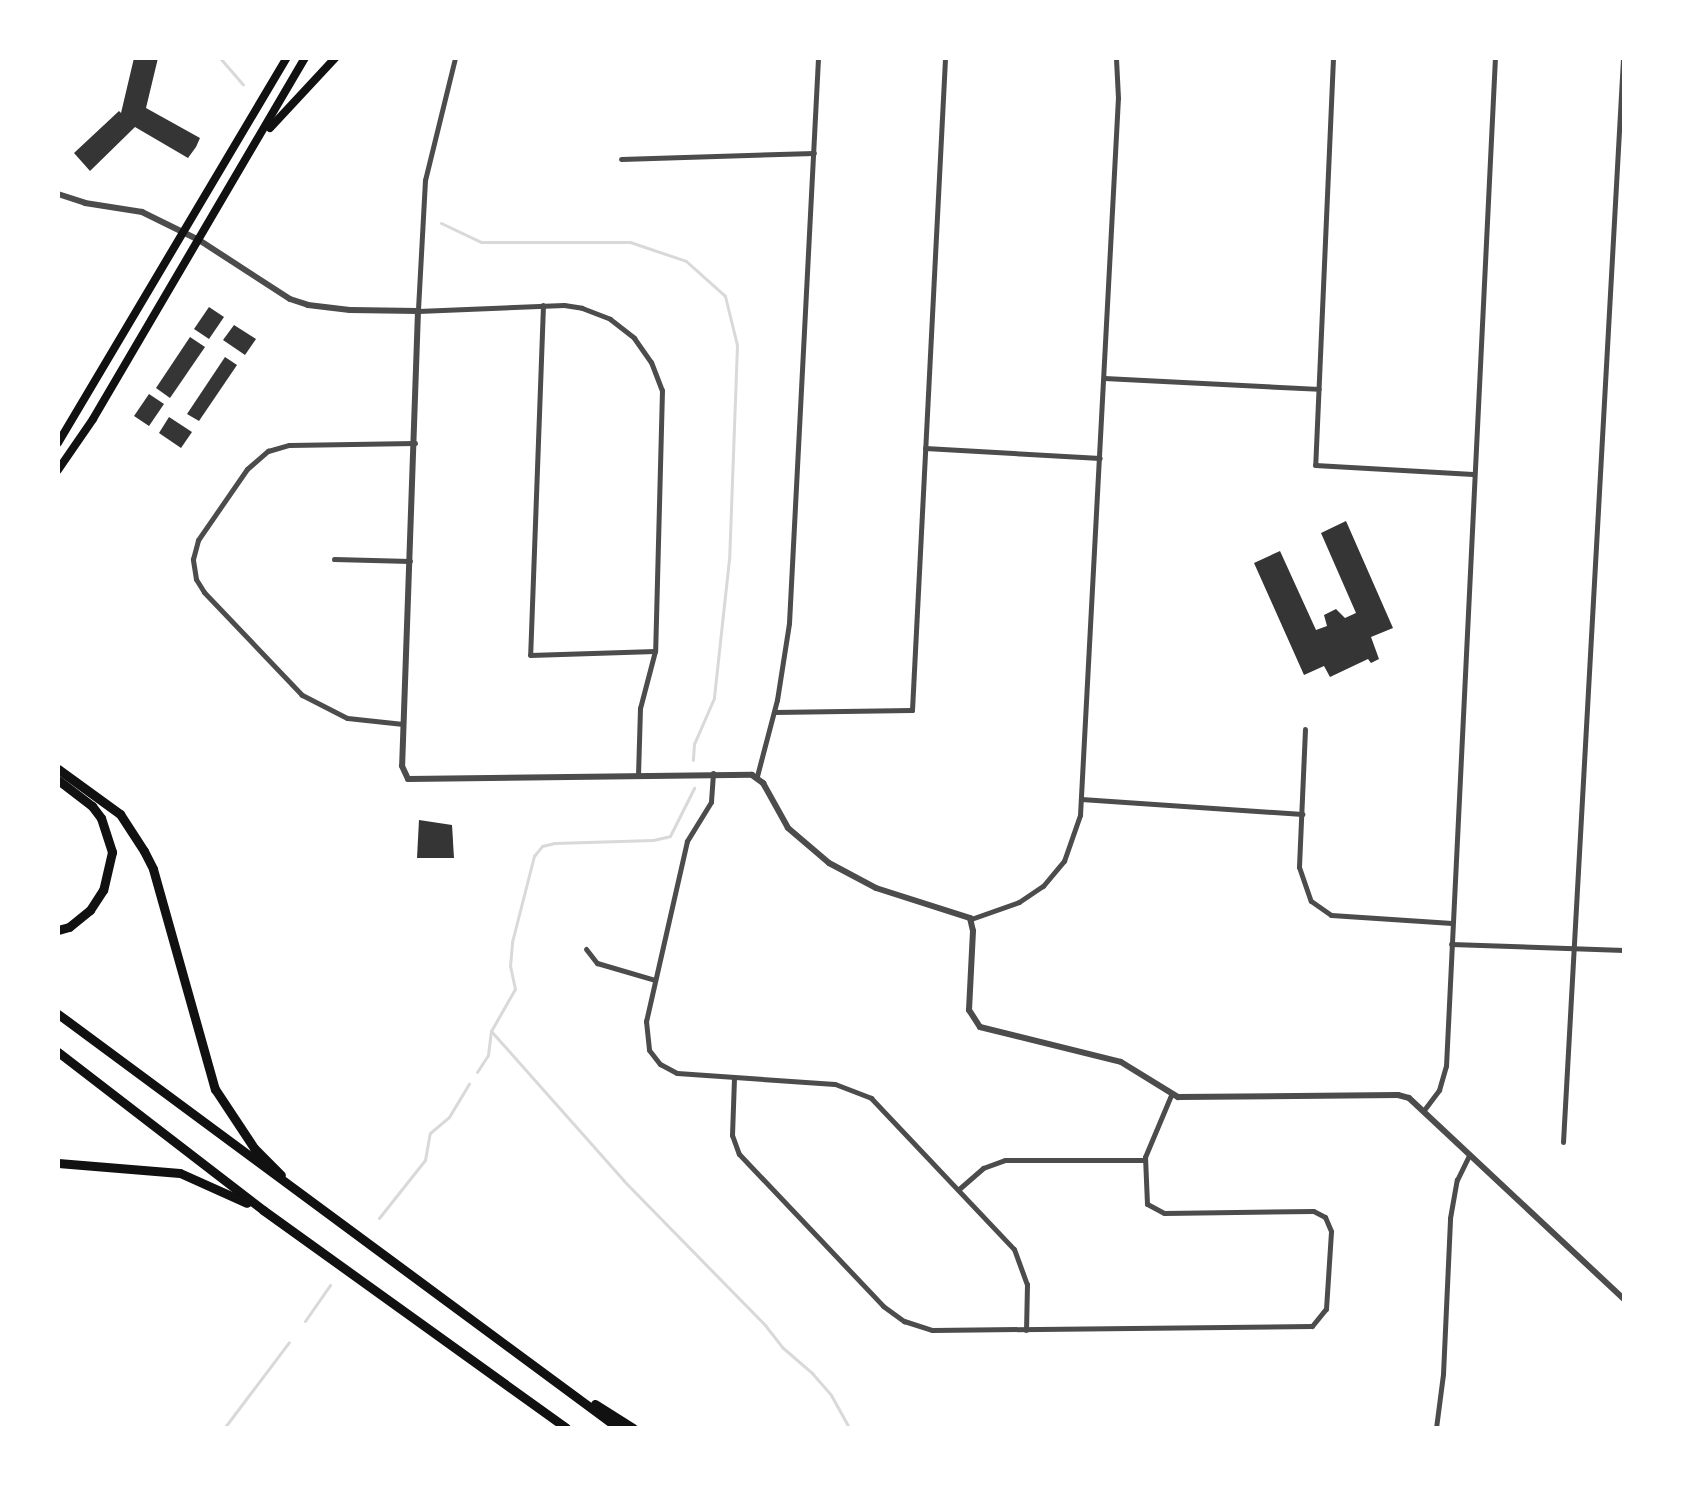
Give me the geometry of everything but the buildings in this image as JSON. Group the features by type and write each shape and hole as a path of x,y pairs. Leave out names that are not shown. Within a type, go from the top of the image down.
{"highway":[{"path":"58,769 100,797 120,814 135,834 153,870 215,1089 254,1148 302,1196"},
{"path":"58,780 92,806 102,818 112,852 111,869 97,900 69,927 58,930"},
{"path":"58,1014 618,1428"},
{"path":"58,1052 263,1210 566,1428"},
{"path":"58,1163 180,1173 263,1210"},
{"path":"538,1368 633,1428"}],"main road":[{"path":"58,443 287,58"},
{"path":"58,470 199,240 305,58"},
{"path":"257,143 335,58"}],"street":[{"path":"455,58 425,180 418,311 416,443 402,770 414,781 713,773 757,776"},
{"path":"818,58 793,580 787,647 774,712 757,776 788,828 829,863 876,888 971,919 1019,902 1054,874 1074,839 1081,799 1118,98 1116,58"},
{"path":"774,712 912,710 945,58"},
{"path":"1333,58 1315,465 1473,474"},
{"path":"1424,1110 1439,1090 1446,1066 1495,58"},
{"path":"1563,1142 1623,58"},
{"path":"621,159 814,153"},
{"path":"58,194 85,203 142,212 199,240 290,298 308,304 350,310 418,311 543,305 582,308 610,319 643,349 658,376 664,405 655,651 639,708 638,776"},
{"path":"543,305 530,655 655,651"},
{"path":"1104,378 1319,389"},
{"path":"403,724 347,718 302,695 204,592 193,560 198,540 247,469 268,451 288,445 416,443"},
{"path":"925,448 1100,458"},
{"path":"334,559 410,561"},
{"path":"1305,729 1300,872 1305,891 1317,908 1331,915 1452,923"},
{"path":"713,773 711,802 687,841 655,980 645,1031 654,1057 677,1073 829,1084 860,1092 871,1098 1007,1240 1020,1261 1027,1284 1026,1330"},
{"path":"1081,799 1302,814"},
{"path":"971,919 969,1010 977,1024 1121,1062 1171,1095 1398,1095 1412,1099 1623,1299"},
{"path":"1451,944 1623,950"},
{"path":"586,948 597,963 655,980"},
{"path":"734,1078 732,1136 739,1154 883,1306 904,1322 932,1330 1304,1329 1324,1316 1331,1231 1324,1217 1313,1211 1158,1212 1144,1198 1144,1160 1171,1095"},
{"path":"1436,1428 1443,1374 1450,1218 1457,1180 1469,1155"},
{"path":"959,1188 984,1168 1005,1160 1144,1160"}],"waterway":[{"path":"220,58 243,84"},
{"path":"441,223 481,242 630,242 686,261 725,296 737,345 729,559 714,698 694,744 693,760"},
{"path":"477,1072 488,1055 491,1031 515,989 510,966 512,942 534,856 542,846 555,843 653,840 670,836 694,788"},
{"path":"491,1031 624,1181 765,1325 782,1347 812,1373 831,1395 849,1428"},
{"path":"379,1218 425,1160 430,1133 449,1117 469,1084"},
{"path":"305,1321 330,1285"},
{"path":"225,1427 289,1342"}]}
